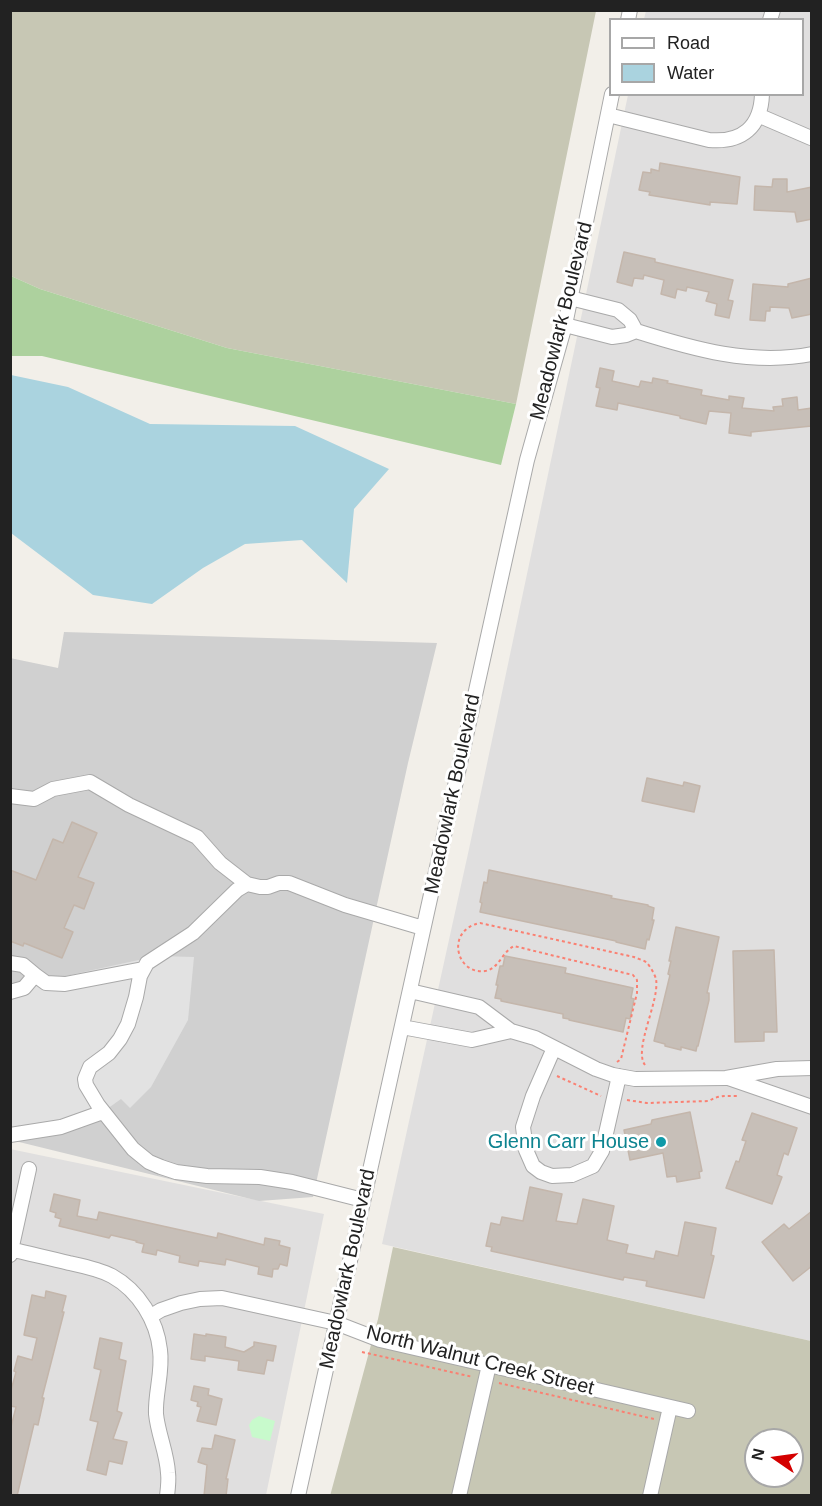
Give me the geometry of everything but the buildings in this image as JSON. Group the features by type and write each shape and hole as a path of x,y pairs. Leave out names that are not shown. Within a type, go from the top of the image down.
{"street":[{"name":"Meadowlark Boulevard","path":"298,1496 527,460 565,325 612,96"},
{"path":"608,115 720,141 734,138 753,126 760,116 762,96"},
{"path":"760,116 811,138"},
{"path":"570,298 618,310 630,320 636,331"},
{"path":"565,325 612,337 636,331 707,351 747,358 766,359 812,354"},
{"path":"10,796 34,799 53,789 90,782 129,805 197,837 220,863 247,884 260,887 289,883 345,905 423,928"},
{"path":"247,884 237,890 193,933 147,963 142,969 128,1024 120,1039 108,1053 90,1067 86,1074 86,1085 103,1112 134,1149 149,1162 160,1167 176,1172 207,1176 260,1177 292,1182 363,1200"},
{"path":"10,963 23,965 46,982 65,984 142,969"},
{"path":"10,992 24,988 35,975"},
{"path":"410,991 478,1007 511,1031 535,1038 596,1069 617,1070 635,1079 726,1078 777,1069 812,1068"},
{"path":"402,1027 472,1040 511,1031"},
{"path":"555,1048 533,1096 523,1127 526,1150 533,1166 552,1176 572,1175 593,1166 602,1151 614,1098 617,1070"},
{"path":"726,1078 812,1107"},
{"path":"10,1135 61,1126 103,1112"},
{"path":"29,1169 11,1252 84,1266 112,1276 128,1287 151,1316 161,1352 156,1413 158,1430 166,1455 168,1473 166,1496"},
{"name":"North Walnut Creek Street","path":"151,1316 181,1303 222,1298 336,1323 380,1340 688,1411"},
{"path":"459,1496 489,1365"},
{"path":"650,1496 670,1407"}],"path":[{"path":"617,1070 637,993 637,980 633,975 513,946 508,949 496,966 486,971 471,969 457,950 465,931 471,925 480,923 634,957 646,962 656,978 654,997 641,1051 642,1062 648,1068"},
{"path":"544,1070 602,1097 647,1103 709,1101 720,1096 743,1096"},
{"path":"362,1352 667,1422"}],"shaded area":[{"path":"11,11 596,11 516,404 227,348 40,289 11,276"},
{"path":"646,11 811,11 811,1341 382,1244 469,849 628,96 804,96 804,18 644,18"},
{"path":"64,632 437,643 408,763 313,1197 259,1201 11,1140 10,658 58,668"},
{"path":"157,956 194,957 188,1020 151,1087 130,1108 121,1099 86,1124 11,1138 11,997 38,982"},
{"path":"10,1149 324,1214 266,1495 11,1495"},
{"path":"393,1247 811,1341 811,1495 330,1496 378,1319"}],"green space":[{"path":"11,276 40,289 227,348 516,404 501,465 42,356 11,356"},
{"path":"259,1416 275,1421 270,1441 252,1437 249,1425"}],"water":[{"path":"11,375 68,387 150,424 295,426 389,469 354,509 347,583 302,540 245,544 203,568 152,604 93,595 11,533"}],"place":[{"name":"Glenn Carr House","path":"661,1142"}]}
